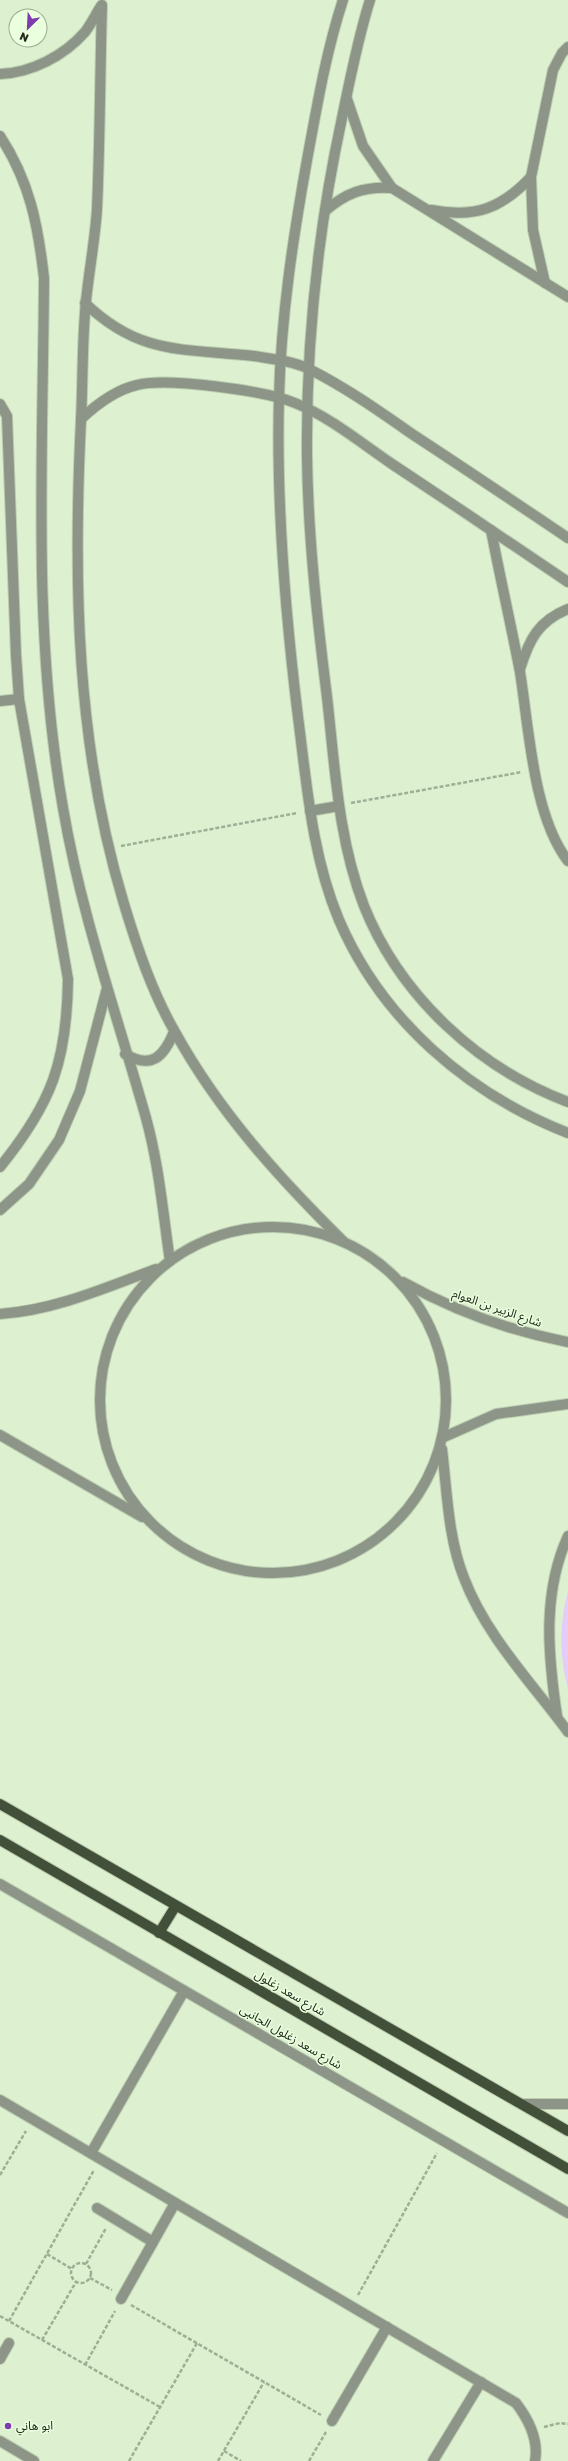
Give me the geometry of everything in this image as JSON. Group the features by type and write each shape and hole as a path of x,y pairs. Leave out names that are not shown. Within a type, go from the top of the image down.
{"main road":[{"name":"شارع سعد زغلول","path":"0,1804 175,1907 568,2131"},
{"name":"شارع سعد زغلول","path":"0,1840 568,2169"},
{"path":"159,1933 175,1907"}],"street":[{"path":"343,0 319,90 296,222 281,360 279,398 282,552 293,677 310,811 321,867 340,921 366,971 400,1017 440,1058 485,1092 535,1120 568,1132"},
{"path":"370,0 346,97 325,211 314,301 307,408 312,555 339,806 348,858 365,907 389,954 419,997 456,1035 497,1067 544,1093 568,1102"},
{"path":"0,74 33,67 61,53 85,32 103,2"},
{"path":"103,2 96,213 85,303 76,542 81,658 90,742 107,848 143,962 174,1032 219,1102 258,1151 300,1198 344,1242"},
{"path":"545,283 533,230 531,177 553,70 562,53 568,47"},
{"path":"346,97 353,122 363,146 392,188 568,297"},
{"path":"0,136 24,181 39,229 44,278 40,536 41,613 47,689 59,786 74,868 125,1054 146,1119 157,1167 166,1264"},
{"path":"426,209 450,213 473,212 495,206 515,194 531,177"},
{"path":"325,211 339,199 356,191 373,187 392,188"},
{"path":"85,303 102,320 121,332 142,342 164,348 281,360 309,369 354,395 568,538"},
{"path":"81,419 94,407 114,393 137,385 161,382 252,392 279,398 307,408 568,582"},
{"path":"0,404 7,416 16,655 20,699 68,979 67,1021 60,1061 46,1100 25,1136 0,1167"},
{"path":"491,530 519,671 535,770 546,820 561,852 568,861"},
{"path":"519,671 528,644 540,627 556,614 568,609"},
{"path":"0,701 20,699"},
{"path":"310,811 339,806"},
{"path":"0,1210 29,1184 59,1140 80,1092 107,988"},
{"path":"125,1054 134,1059 145,1061 155,1059 164,1053 174,1032"},
{"path":"147,1520 127,1493 111,1463 102,1430 99,1396 103,1363 114,1331 130,1301 166,1264 194,1245 230,1232 269,1227 307,1230 344,1242 378,1262 398,1280 416,1302 431,1326 441,1353 446,1380 447,1402 443,1441 454,1548 463,1577 475,1605 491,1630 568,1732"},
{"path":"0,1314 19,1312 64,1303 166,1264"},
{"name":"شارع الزبير بن العوام","path":"398,1280 435,1300 488,1321 544,1337 568,1342"},
{"path":"0,1435 147,1520 174,1542 200,1557 230,1568 260,1573 292,1573 322,1567 351,1556 371,1544 401,1519 420,1495 434,1467 443,1441 496,1414 568,1404"},
{"path":"558,1718 548,1639 550,1601 557,1559 568,1536"},
{"name":"شارع سعد زغلول الجانبى","path":"0,1884 568,2213"},
{"path":"91,2153 184,1991"},
{"path":"0,2100 516,2403 525,2415 534,2434 535,2461"},
{"path":"522,2104 568,2104"},
{"path":"122,2298 175,2203"},
{"path":"97,2208 153,2242"},
{"path":"332,2421 387,2327"},
{"path":"0,2359 9,2343"},
{"path":"433,2461 481,2382"},
{"path":"0,2441 34,2461"}],"path":[{"path":"339,806 535,770"},
{"path":"107,848 310,811"},
{"path":"0,2175 33,2119"},
{"path":"352,2306 444,2141"},
{"path":"9,2321 101,2159"},
{"path":"86,2264 112,2217"},
{"path":"47,2254 72,2269"},
{"path":"86,2264 80,2263 72,2269 71,2274 76,2282 82,2283 90,2278"},
{"path":"86,2264 91,2273 90,2278"},
{"path":"90,2278 197,2343 332,2421 309,2461"},
{"path":"42,2340 76,2282"},
{"path":"85,2365 122,2298"},
{"path":"0,2316 160,2407"},
{"path":"129,2461 197,2343"},
{"path":"218,2461 264,2382"},
{"path":"534,2434 546,2426 560,2423 568,2424"},
{"path":"224,2451 242,2461"}],"shaded area":[{"path":"568,1591 568,1689 563,1664 561,1640 563,1616"}],"place":[{"name":"ابو هاني","path":"8,2426"}]}
